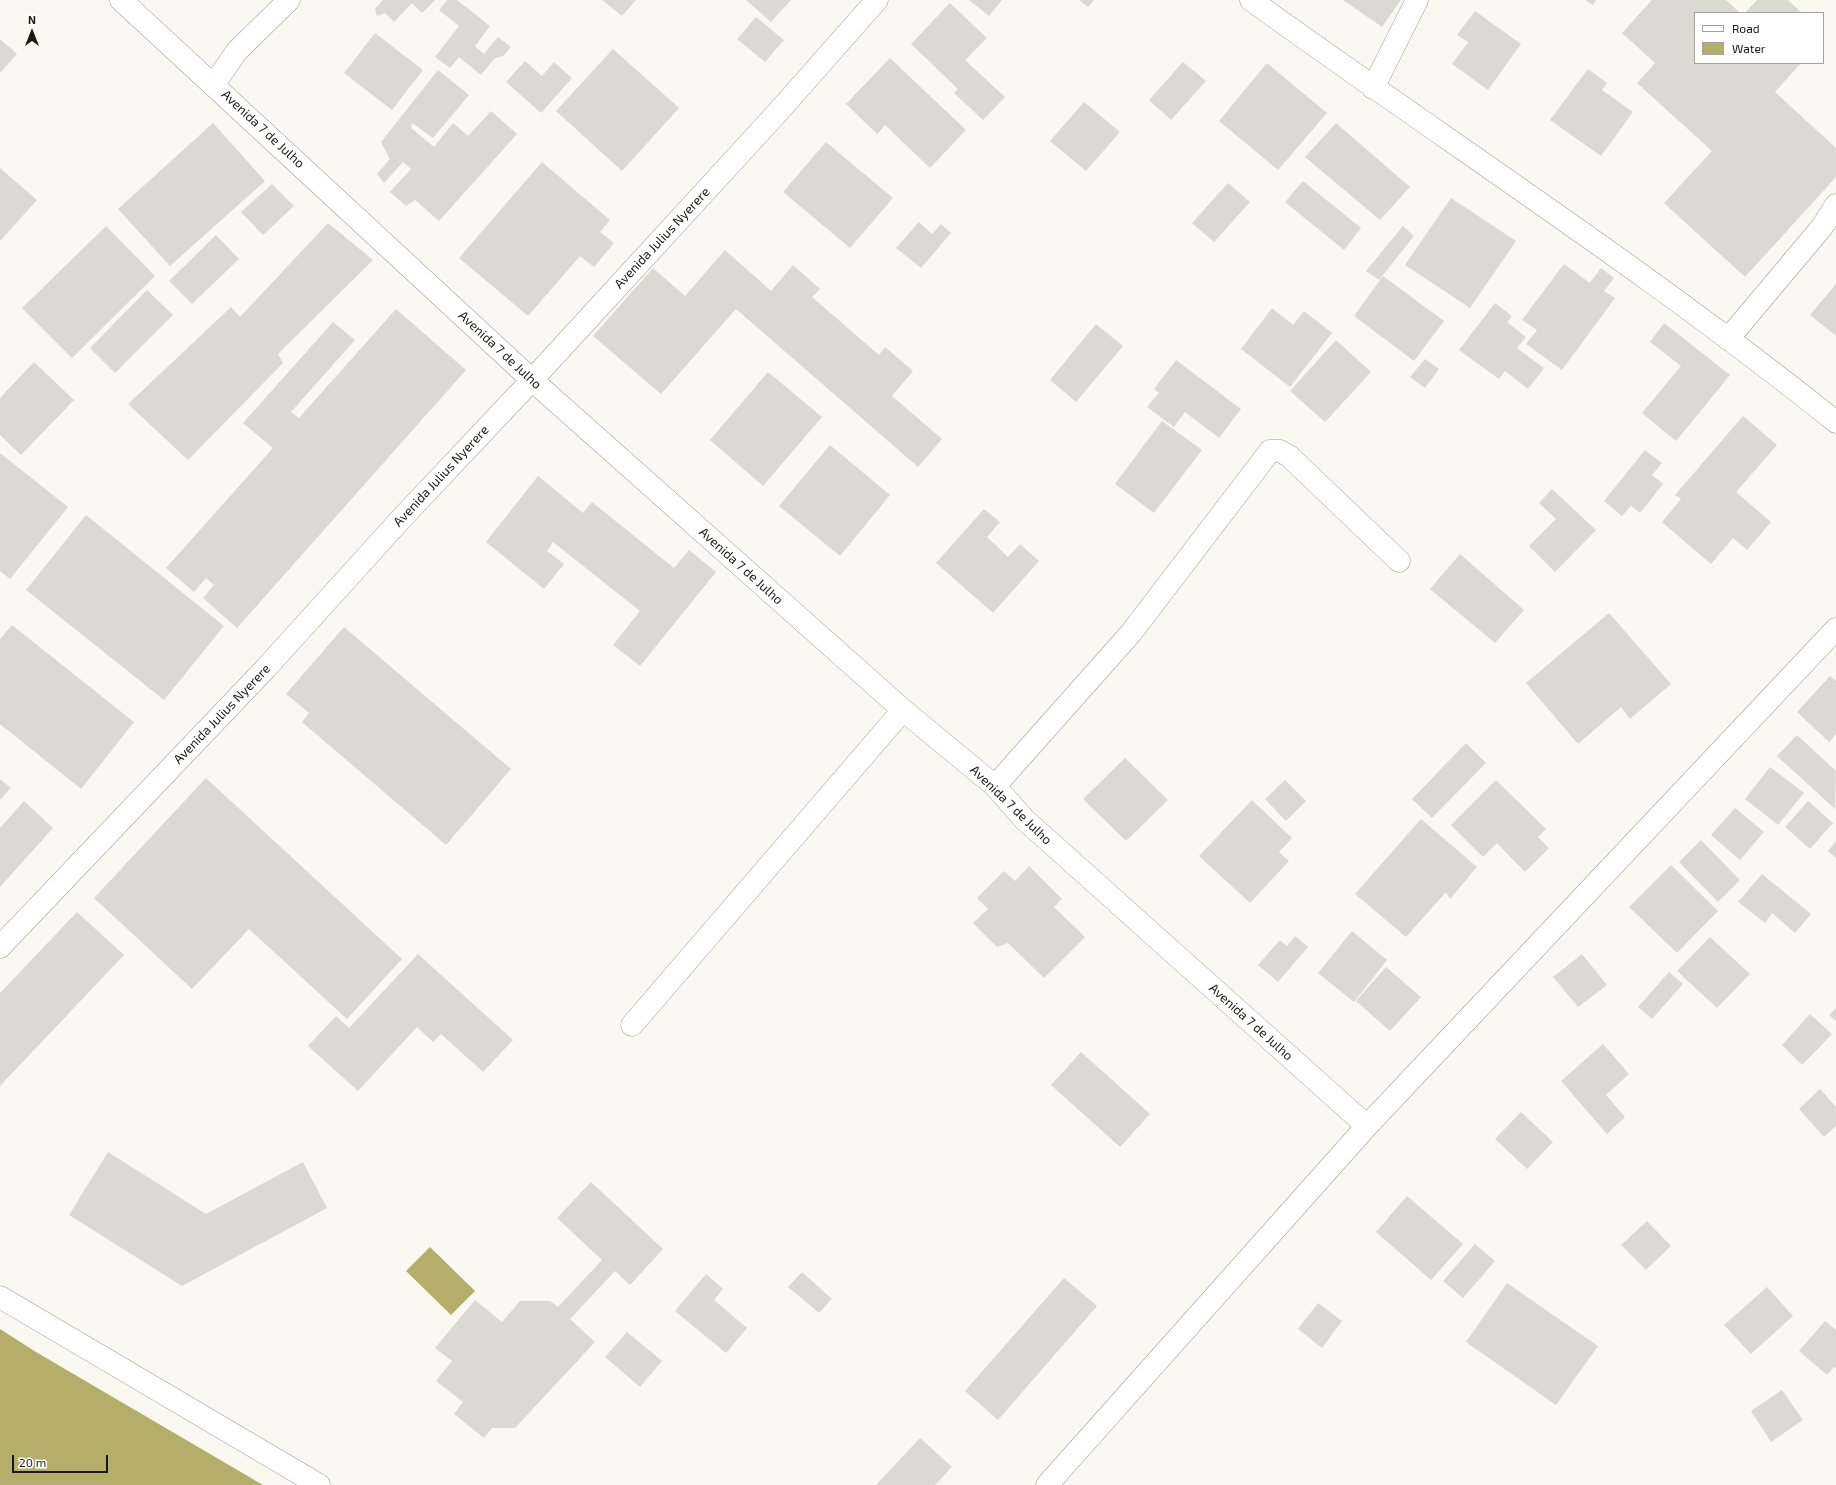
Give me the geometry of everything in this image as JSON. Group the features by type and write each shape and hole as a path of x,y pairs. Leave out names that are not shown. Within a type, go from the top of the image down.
{"street":[{"name":"Avenida 7 de Julho","path":"121,0 214,84 532,380 903,710 995,786 1024,820 1368,1126"},
{"path":"214,84 237,51 289,0"},
{"name":"Avenida Julius Nyerere","path":"0,947 266,668 400,520 532,380 778,112 877,0"},
{"path":"1251,0 1373,88 1616,256 1728,339 1836,422"},
{"path":"1373,88 1417,0"},
{"path":"1728,339 1822,227 1836,205"},
{"path":"995,786 1130,633 1270,451 1280,451 1289,456 1399,561"},
{"path":"1047,1485 1368,1126 1836,629"},
{"path":"632,1025 903,710"},
{"path":"0,1298 319,1485"}],"water":[{"path":"430,1247 475,1291 451,1315 406,1271"},
{"path":"0,1329 36,1352 263,1485 0,1485"}],"building":[{"path":"383,0 435,0 422,13 412,3 394,22 385,13 377,16 375,9"},
{"path":"447,0 457,0 490,26 475,46 484,54 498,37 511,47 503,56 494,59 481,75 459,57 450,68 435,57 459,26 439,10"},
{"path":"602,0 636,0 622,16"},
{"path":"746,0 791,0 771,22"},
{"path":"969,0 1002,0 989,16"},
{"path":"1079,0 1094,0 1088,7"},
{"path":"1343,0 1401,0 1382,27"},
{"path":"1585,0 1596,0 1593,5"},
{"path":"1652,0 1726,0 1739,12 1694,12 1694,64 1800,64 1775,92 1836,148 1836,177 1745,277 1664,203 1712,151 1637,83 1655,63 1622,33"},
{"path":"1757,0 1788,0 1801,12 1746,12"},
{"path":"950,3 987,38 965,60 1005,97 983,120 954,93 958,89 911,44"},
{"path":"1475,11 1521,44 1488,90 1452,64 1468,42 1457,35"},
{"path":"756,17 784,40 765,62 737,39"},
{"path":"375,33 423,70 392,110 344,73"},
{"path":"0,39 17,54 0,73"},
{"path":"613,49 679,108 622,171 556,111"},
{"path":"890,58 966,130 930,168 885,125 877,134 846,104"},
{"path":"525,61 542,76 554,62 572,78 541,113 506,82"},
{"path":"1183,62 1206,81 1171,120 1149,100"},
{"path":"1267,63 1327,113 1278,170 1219,121"},
{"path":"1588,69 1607,83 1602,90 1633,112 1601,156 1550,120"},
{"path":"438,70 469,95 433,138 412,123 411,128 434,147 453,123 468,136 491,111 517,134 439,221 415,200 406,206 390,192 411,169 403,162 384,183 377,174 390,159 381,142"},
{"path":"1084,102 1120,132 1086,171 1050,141"},
{"path":"213,123 265,181 170,266 118,209"},
{"path":"1336,123 1410,187 1380,220 1305,157"},
{"path":"826,142 893,198 850,248 783,192"},
{"path":"542,162 610,220 600,232 614,243 594,267 580,256 528,316 459,258"},
{"path":"0,168 37,200 0,241"},
{"path":"1303,181 1361,228 1344,250 1285,202"},
{"path":"1228,183 1250,202 1214,242 1192,223"},
{"path":"272,184 294,206 263,235 241,212"},
{"path":"1451,198 1516,241 1470,308 1405,265"},
{"path":"919,222 932,234 941,224 951,233 921,268 896,248"},
{"path":"328,223 373,260 278,354 283,363 188,460 128,404 231,307 240,317"},
{"path":"106,226 155,276 72,358 22,308"},
{"path":"1403,226 1414,236 1379,280 1366,271"},
{"path":"216,235 239,259 192,304 169,281"},
{"path":"725,250 771,291 793,265 820,289 812,297 879,355 885,347 913,371 892,396 942,439 918,467 736,309 661,394 593,336 653,268 685,296"},
{"path":"1564,264 1590,283 1601,268 1614,278 1604,291 1615,298 1562,370 1526,344 1537,330 1522,320"},
{"path":"1383,276 1444,321 1414,361 1354,316"},
{"path":"1836,284 1836,336 1810,315"},
{"path":"147,290 173,315 115,373 90,348"},
{"path":"1495,303 1512,316 1507,322 1526,337 1517,348 1544,368 1528,389 1505,371 1499,379 1459,350"},
{"path":"1272,308 1293,325 1304,311 1332,333 1290,387 1241,349"},
{"path":"396,309 466,370 237,628 203,598 214,585 206,578 194,592 166,568 273,448 243,423 333,322 355,340 291,412 299,418"},
{"path":"1664,323 1730,375 1676,441 1642,413 1681,366 1650,342"},
{"path":"1096,324 1123,346 1076,402 1050,380"},
{"path":"1336,340 1371,372 1325,422 1290,391"},
{"path":"1425,359 1439,369 1425,388 1410,377"},
{"path":"1176,360 1241,409 1219,438 1185,412 1174,427 1147,407 1159,393 1154,389"},
{"path":"34,362 74,400 21,455 0,435 0,398"},
{"path":"768,372 822,417 763,486 710,440"},
{"path":"1743,416 1777,445 1736,492 1771,522 1747,550 1733,538 1711,564 1662,522 1681,499 1675,495"},
{"path":"1162,421 1202,450 1154,513 1115,484"},
{"path":"830,445 890,495 840,556 779,506"},
{"path":"1645,450 1662,463 1652,475 1663,484 1640,513 1631,506 1622,516 1604,501"},
{"path":"0,453 68,507 10,579 0,571"},
{"path":"538,476 583,513 592,502 674,568 689,550 716,572 640,666 613,645 640,611 553,542 547,551 564,564 544,589 486,542"},
{"path":"1552,489 1596,530 1555,572 1529,546 1556,519 1539,503"},
{"path":"984,509 1000,522 987,537 1008,557 1020,544 1039,561 993,613 936,563"},
{"path":"86,515 224,626 164,700 26,590"},
{"path":"1460,554 1524,610 1495,643 1430,589"},
{"path":"1609,613 1671,684 1630,719 1621,707 1578,744 1526,683"},
{"path":"12,625 134,722 81,789 0,724 0,639"},
{"path":"344,627 511,769 446,845 302,722 309,713 286,694"},
{"path":"1830,676 1836,681 1836,734 1829,742 1797,712"},
{"path":"1797,735 1836,771 1835,809 1777,756"},
{"path":"1466,743 1486,763 1432,818 1412,799"},
{"path":"1125,758 1168,800 1126,841 1083,799"},
{"path":"1770,767 1804,793 1778,825 1745,799"},
{"path":"206,778 402,959 347,1019 249,929 192,989 94,898"},
{"path":"0,779 11,788 0,800"},
{"path":"1285,780 1306,801 1286,821 1265,799"},
{"path":"1496,780 1546,829 1538,837 1549,848 1525,872 1497,843 1483,857 1451,825"},
{"path":"1252,800 1292,838 1279,852 1289,861 1250,903 1199,856"},
{"path":"24,801 53,828 0,887 0,828"},
{"path":"1808,801 1833,823 1810,849 1785,827"},
{"path":"1735,808 1764,832 1740,860 1711,835"},
{"path":"1421,819 1477,867 1450,899 1446,892 1406,937 1355,894"},
{"path":"1701,840 1740,880 1718,902 1679,862"},
{"path":"1836,841 1836,858 1828,851"},
{"path":"1671,865 1718,911 1677,953 1629,907"},
{"path":"1029,866 1062,899 1054,907 1085,937 1044,978 1008,943 997,947 973,923 988,909 977,898 1004,871 1015,881"},
{"path":"1762,874 1811,914 1795,933 1772,913 1765,923 1738,902"},
{"path":"77,912 124,955 0,1086 0,993"},
{"path":"1352,931 1387,960 1354,1002 1318,973"},
{"path":"1295,936 1308,947 1278,982 1258,965 1280,940 1287,946"},
{"path":"1710,937 1750,974 1717,1008 1677,971"},
{"path":"418,954 513,1040 483,1072 441,1034 433,1042 417,1027 358,1091 308,1046 336,1016 349,1028"},
{"path":"1582,954 1607,985 1578,1007 1553,977"},
{"path":"1386,967 1421,997 1390,1031 1356,1001"},
{"path":"1669,972 1683,984 1652,1019 1638,1007"},
{"path":"1836,1008 1836,1021 1829,1015"},
{"path":"1810,1014 1832,1034 1802,1065 1782,1045"},
{"path":"1603,1044 1629,1074 1606,1095 1625,1117 1607,1134 1561,1081"},
{"path":"1081,1052 1150,1114 1120,1147 1051,1085"},
{"path":"1820,1089 1836,1107 1836,1126 1824,1137 1799,1109"},
{"path":"1521,1112 1553,1142 1527,1169 1495,1139"},
{"path":"108,1152 206,1214 303,1162 327,1208 182,1286 69,1215"},
{"path":"591,1182 663,1249 630,1285 615,1271 570,1319 595,1342 515,1428 492,1428 484,1438 454,1414 463,1402 436,1381 452,1361 435,1348 475,1300 502,1322 520,1301 550,1301 558,1307 602,1260 557,1218"},
{"path":"1407,1196 1463,1244 1431,1280 1376,1232"},
{"path":"1647,1221 1671,1246 1646,1270 1621,1245"},
{"path":"1475,1244 1495,1261 1463,1298 1443,1281"},
{"path":"802,1272 832,1299 819,1313 788,1287"},
{"path":"706,1274 723,1289 714,1300 747,1328 726,1353 675,1311"},
{"path":"1064,1278 1097,1306 998,1420 965,1391"},
{"path":"1507,1283 1598,1346 1556,1405 1466,1342"},
{"path":"1767,1287 1793,1316 1751,1354 1724,1325"},
{"path":"1318,1303 1342,1321 1322,1348 1298,1329"},
{"path":"1825,1321 1836,1330 1836,1368 1834,1367 1827,1375 1799,1351"},
{"path":"627,1332 662,1361 640,1387 605,1357"},
{"path":"1782,1390 1803,1420 1771,1442 1751,1411"},
{"path":"920,1438 952,1467 935,1485 876,1485"}]}
